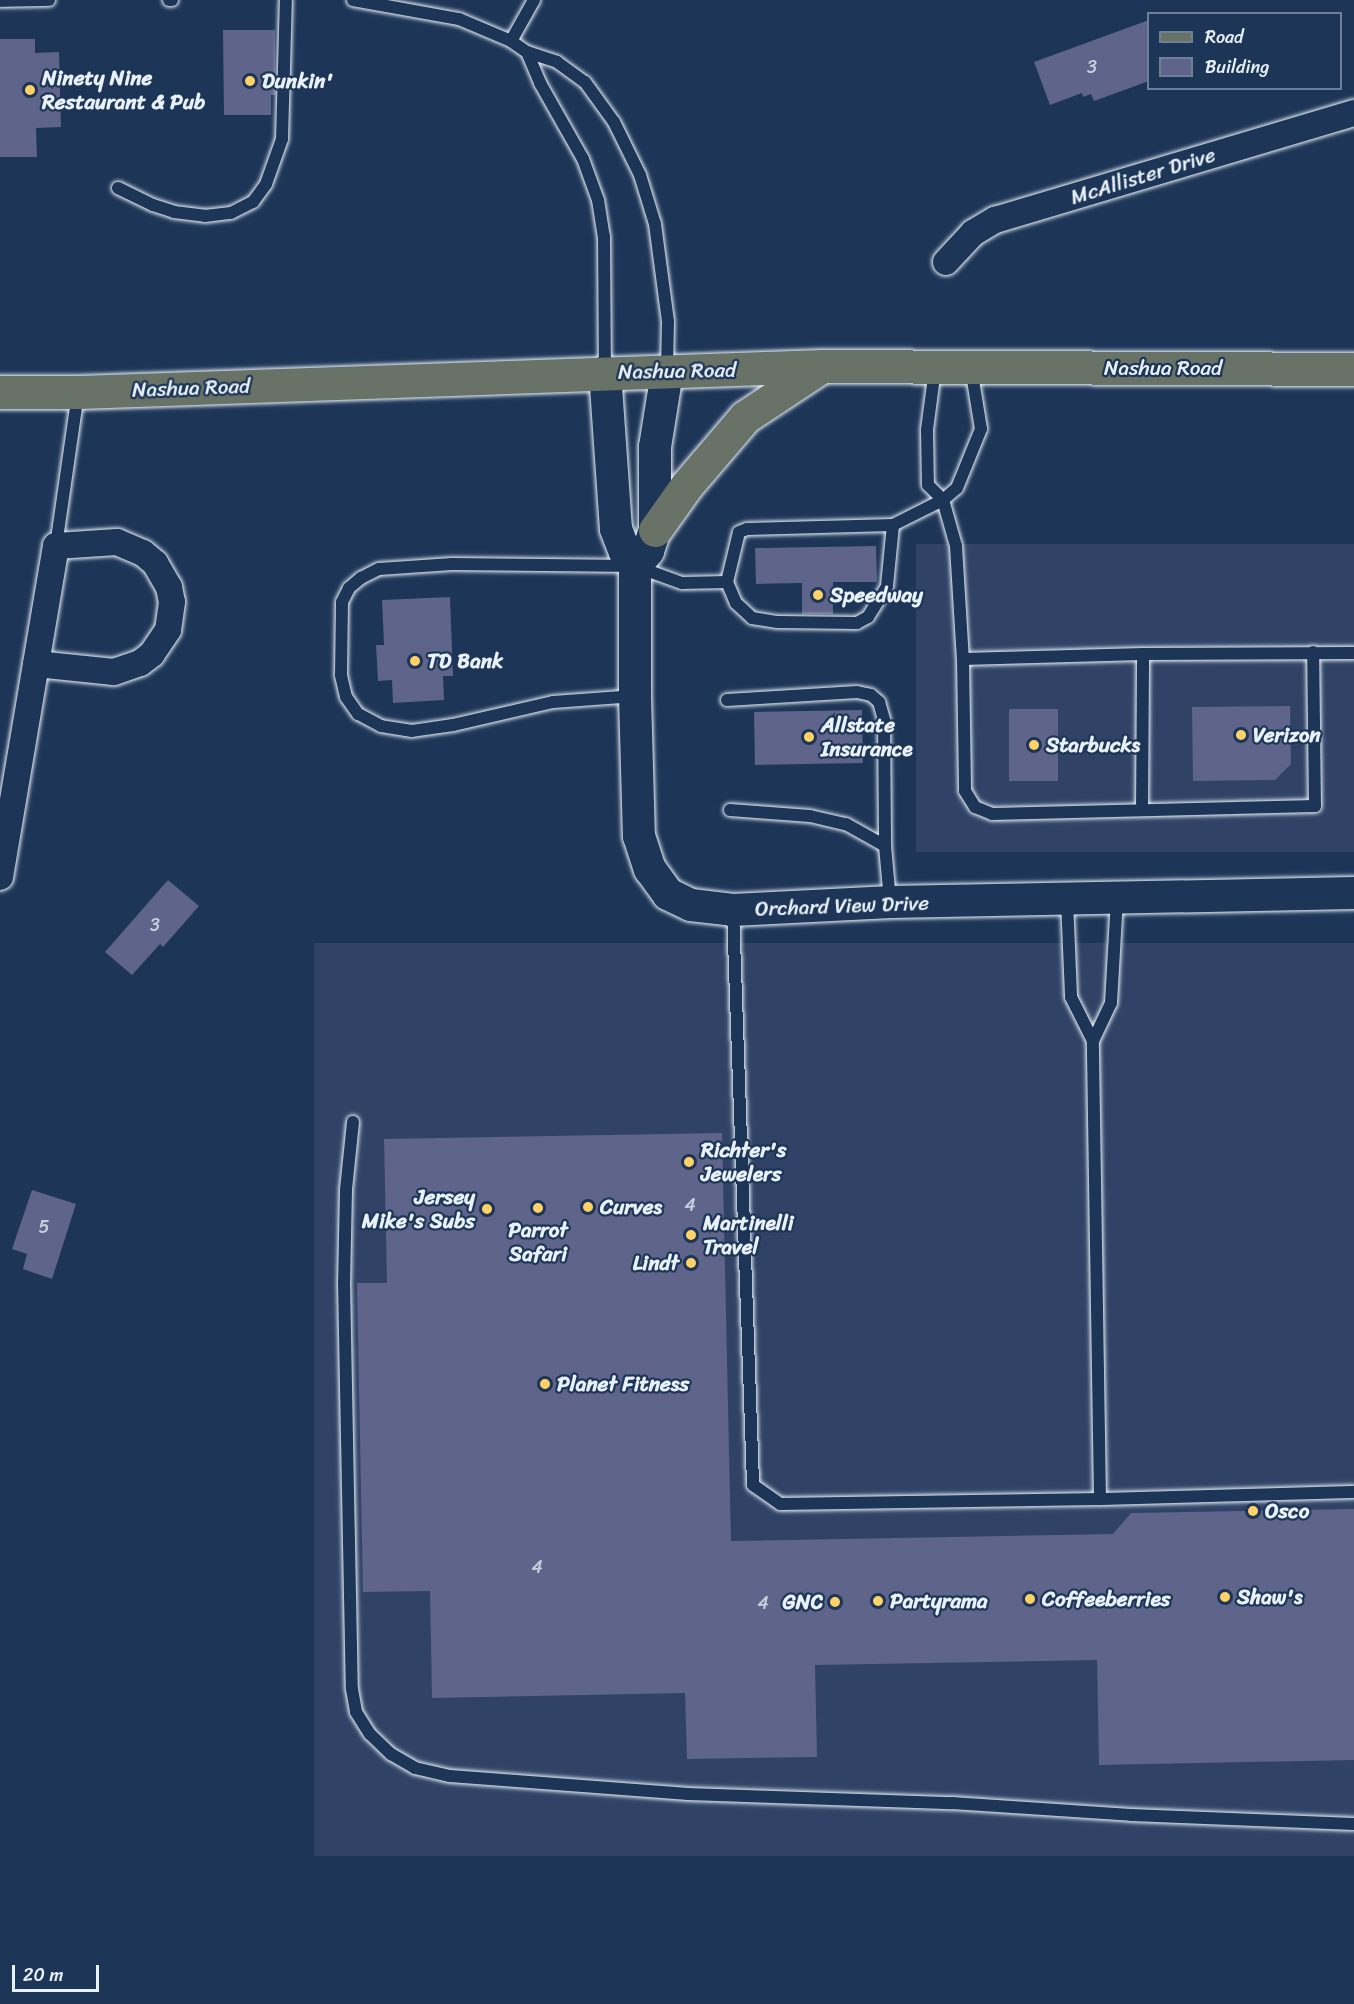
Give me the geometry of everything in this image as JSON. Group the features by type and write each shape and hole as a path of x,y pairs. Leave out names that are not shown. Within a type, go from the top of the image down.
{"main road":[{"name":"Nashua Road","path":"0,392 79,392 822,366 1354,369"},
{"path":"655,530 687,485 745,417 822,366"}],"street":[{"name":"McAllister Drive","path":"946,262 972,233 994,220 1354,113"},
{"name":"Orchard View Drive","path":"605,372 616,529 625,552 635,566 635,696 639,836 650,870 668,894 691,905 733,910 891,902 1354,893"},
{"path":"635,566 648,551 655,530 656,447 667,372"},
{"path":"0,877 36,664 56,546 117,542 143,553 155,562 169,587 171,616 168,630 156,648 140,663 128,668 100,672 36,664"}],"lane":[{"path":"0,1 49,0"},
{"path":"118,188 153,206 174,212 206,216 231,213 253,202 266,184 282,139 286,0"},
{"path":"353,0 459,19 511,42 527,52 557,62 585,82 614,122 640,175 656,224 668,321 667,372"},
{"path":"511,42 534,0"},
{"path":"527,52 540,82 583,159 598,200 604,236 605,372"},
{"path":"935,365 927,430 928,485 943,500 956,546 963,659 965,792 975,807 992,814 1315,806 1313,652"},
{"path":"893,525 887,586 868,617 857,623 778,622 752,618 736,603 727,582 739,532 747,529 893,525 943,500 957,488 981,429 971,366"},
{"path":"56,546 79,392"},
{"path":"635,696 553,702 453,725 412,731 381,726 358,714 346,697 341,675 342,602 349,588 361,578 379,569 452,564 635,566 682,583 727,582"},
{"path":"963,659 1143,654 1354,653"},
{"path":"1142,810 1143,654"},
{"path":"727,700 857,692 871,695 879,702 884,720 885,846 891,902"},
{"path":"730,810 819,818 846,824 885,846"},
{"path":"1093,1041 1111,1003 1117,899"},
{"path":"1067,900 1071,997 1093,1041 1100,1499"},
{"path":"733,910 753,1485 780,1504 1354,1492"},
{"path":"353,1122 346,1190 344,1282 352,1689 357,1712 370,1734 391,1754 415,1768 450,1776 640,1791 1354,1824"}],"shaded area":[{"path":"916,544 1354,544 1354,852 916,852"},
{"path":"314,943 1354,943 1354,1856 314,1856"}],"building":[{"path":"1147,21 1147,82 1094,101 1091,94 1083,97 1082,93 1050,105 1034,62"},
{"name":"Dunkin'","path":"223,30 275,30 275,95 271,95 271,115 224,115"},
{"name":"Ninety Nine Restaurant & Pub","path":"0,39 35,39 35,53 59,52 61,127 36,128 37,157 0,157"},
{"path":"876,546 877,582 833,582 833,614 802,614 802,583 756,584 755,548"},
{"name":"TD Bank","path":"450,597 453,676 443,676 444,700 393,703 392,680 378,681 376,645 384,645 382,600"},
{"name":"Verizon","path":"1290,706 1291,764 1275,780 1193,781 1192,707"},
{"name":"Starbucks","path":"1009,709 1058,709 1058,781 1009,781"},
{"name":"Allstate Insurance","path":"862,710 863,763 755,765 754,712"},
{"path":"168,880 199,906 163,947 160,944 132,975 105,952"},
{"path":"722,1133 731,1541 1113,1534 1131,1513 1354,1509 1354,1760 1099,1765 1097,1660 815,1665 817,1757 687,1759 685,1693 432,1698 430,1591 363,1592 357,1283 387,1283 384,1139"},
{"path":"32,1190 76,1204 52,1279 23,1269 27,1254 12,1249"}],"place":[{"name":"Dunkin'","path":"250,81"},
{"name":"Ninety Nine Restaurant & Pub","path":"30,90"},
{"name":"Speedway","path":"818,595"},
{"name":"TD Bank","path":"415,661"},
{"name":"Verizon","path":"1241,735"},
{"name":"Allstate Insurance","path":"809,737"},
{"name":"Starbucks","path":"1034,745"},
{"name":"Richter's Jewelers","path":"689,1162"},
{"name":"Curves","path":"588,1207"},
{"name":"Parrot Safari","path":"538,1208"},
{"name":"Jersey Mike's Subs","path":"487,1209"},
{"name":"Martinelli Travel","path":"691,1235"},
{"name":"Lindt","path":"691,1263"},
{"name":"Planet Fitness","path":"545,1384"},
{"name":"Osco","path":"1253,1511"},
{"name":"Shaw's","path":"1225,1597"},
{"name":"Coffeeberries","path":"1030,1599"},
{"name":"Partyrama","path":"878,1601"},
{"name":"GNC","path":"835,1602"}]}
